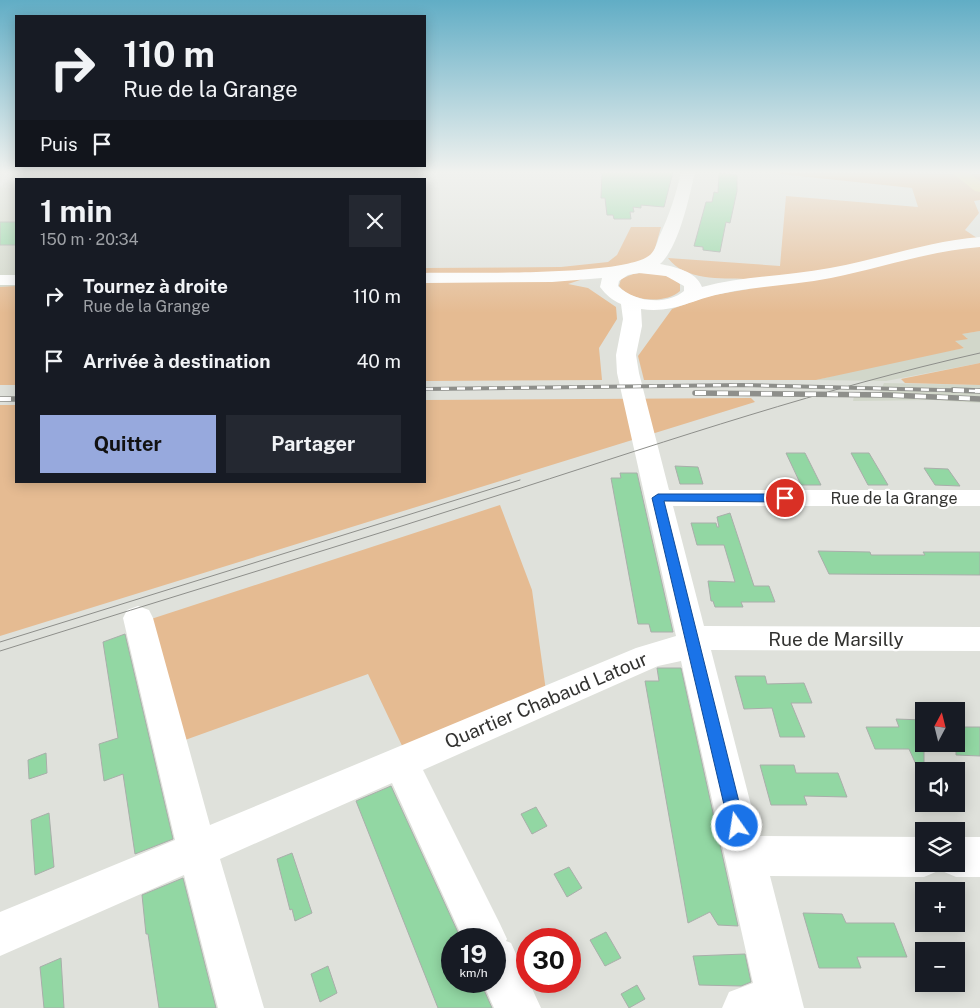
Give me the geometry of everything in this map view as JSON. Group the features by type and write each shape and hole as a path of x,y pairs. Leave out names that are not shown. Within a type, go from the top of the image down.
{"street":[{"path":"610,290 608,284 610,279 653,262 660,255 675,219"},
{"path":"941,246 980,230"},
{"path":"426,278 552,278 585,281 610,290 628,300 662,305 678,302 692,295 838,271 941,246 980,242"},
{"path":"660,255 663,264 693,285 692,295"},
{"path":"552,278 631,270 676,274 715,282 756,284"},
{"path":"0,280 15,280"},
{"path":"628,300 632,310 626,358 745,856 769,1007"},
{"path":"630,336 650,314 662,305"},
{"name":"Rue de la Grange","path":"658,498 980,498"},
{"path":"138,618 197,849 241,1008"},
{"name":"Rue de Marsilly","path":"693,643 980,639"},
{"name":"Quartier Chabaud Latour","path":"0,934 659,652 684,647 693,643"},
{"path":"401,762 480,928"},
{"path":"745,856 915,857"},
{"path":"965,857 980,857"},
{"path":"506,982 518,1008"}],"shaded area":[{"path":"0,219 15,219 15,286 0,287"},
{"path":"784,219 974,219 965,230 980,240 980,331 962,334 968,339 955,341 964,348 816,380 644,380 638,356 672,309 708,296 749,289 746,279 704,277 684,271 668,258 780,266"},
{"path":"631,227 661,227 654,252 646,262 622,266 568,284 588,288 616,307 617,319 599,348 602,380 426,381 426,268 561,267 608,262 617,255"},
{"path":"650,272 670,277 680,284 680,291 666,298 649,299 632,295 619,286 621,279 633,274"},
{"path":"15,286 15,385 0,385 0,287"},
{"path":"980,331 980,363 886,381 816,380 904,359 964,348 954,341 967,338 961,334"},
{"path":"980,363 980,385 905,383 901,379"},
{"path":"884,383 980,385 980,403 933,400 853,401 855,392 880,392"},
{"path":"751,398 755,402 0,636 0,405 15,405 15,483 426,483 426,400"},
{"path":"500,505 532,590 546,691 405,752 368,674 174,744 145,621"}],"building":[{"path":"701,219 731,219 730,223 726,222 720,252 703,250 703,247 694,246"},
{"path":"0,222 15,222 15,245 0,245"},
{"path":"786,453 805,453 821,485 801,485"},
{"path":"851,453 869,453 888,485 868,485"},
{"path":"675,466 698,467 703,484 680,484"},
{"path":"924,468 948,469 960,486 935,485"},
{"path":"620,473 637,473 673,632 651,632 649,624 638,624 611,478 621,478"},
{"path":"730,513 754,586 769,586 775,602 741,602 743,607 715,607 713,601 711,601 708,581 735,582 724,545 697,545 691,523 716,523 717,527 719,527 717,517"},
{"path":"818,551 870,552 871,555 925,555 923,552 980,552 980,575 829,574"},
{"path":"125,634 173,839 135,854 123,774 104,781 99,744 118,738 103,642"},
{"path":"657,668 681,668 738,926 718,925 710,912 688,923 645,681 659,681"},
{"path":"735,676 765,676 767,684 804,683 812,703 791,703 805,737 780,737 772,708 744,709"},
{"path":"896,719 915,720 915,752 924,752 924,762 915,762 909,749 875,749 866,727 899,727"},
{"path":"965,727 980,727 980,756 956,755 956,752 965,752"},
{"path":"46,753 47,773 29,779 28,760"},
{"path":"760,765 794,765 796,773 838,773 847,797 804,796 807,805 771,805"},
{"path":"391,786 456,928 441,928 441,993 485,993 492,1008 438,1008 356,801"},
{"path":"536,807 547,826 532,834 521,814"},
{"path":"49,813 54,867 35,875 31,820"},
{"path":"292,853 312,913 295,921 292,909 290,910 277,859"},
{"path":"569,867 582,888 567,897 554,874"},
{"path":"183,878 216,1008 159,1008 148,934 146,934 142,895"},
{"path":"803,913 842,914 846,923 894,923 907,957 857,957 861,968 819,968"},
{"path":"606,932 621,958 605,966 590,940"},
{"path":"745,954 751,982 741,986 699,985 693,956"},
{"path":"61,958 64,1008 44,1008 40,967"},
{"path":"328,966 337,993 320,1002 311,974"},
{"path":"637,985 645,999 629,1008 621,994"}],"tram line":[{"path":"0,651 749,415 864,382 980,353"},
{"path":"0,642 520,480"}],"railway":[{"path":"426,389 742,385 980,391 953,390"},
{"path":"695,393 889,395 980,399"},
{"path":"0,399 15,399"}],"route":[{"path":"737,826 658,498 785,498"}]}
